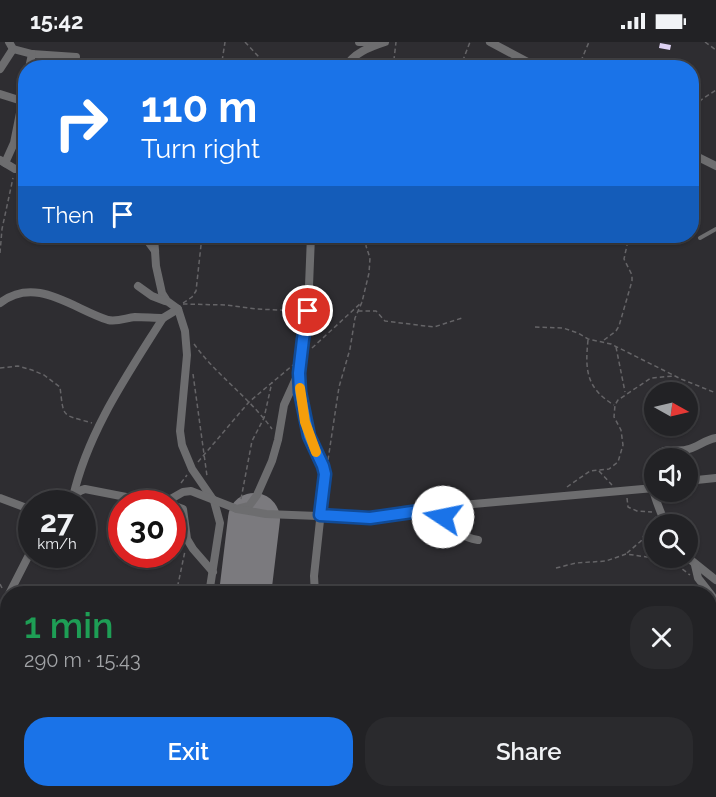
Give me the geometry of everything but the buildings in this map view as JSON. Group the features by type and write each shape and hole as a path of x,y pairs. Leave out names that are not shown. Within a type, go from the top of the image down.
{"street":[{"path":"359,42 371,42"},
{"path":"351,60 358,54 385,42"},
{"path":"490,42 523,60"},
{"path":"0,69 11,46 32,54 76,57"},
{"path":"31,60 32,54"},
{"path":"0,94 18,100"},
{"path":"15,169 2,161 14,143 18,122"},
{"path":"699,158 716,166"},
{"path":"149,243 155,251"},
{"path":"154,243 160,286 169,303"},
{"path":"311,243 308,311 299,373 305,422 325,474 316,586"},
{"path":"138,286 178,309 185,331 187,355 180,431 182,445 192,469 214,501 220,523 210,586"},
{"path":"0,303 18,293 34,293 62,298 108,320 135,317 163,318"},
{"path":"75,490 83,461 99,425 163,318 178,309"},
{"path":"238,509 249,506 257,495 272,461 284,405 299,373"},
{"path":"693,448 702,442 716,438"},
{"path":"698,479 716,478"},
{"path":"186,492 192,492 238,509 266,514 370,518 433,509 644,489"},
{"path":"0,498 18,505"},
{"path":"657,502 661,514"},
{"path":"433,509 456,532 478,540"},
{"path":"186,530 187,539 193,549 213,572"},
{"path":"15,586 23,568"},
{"path":"695,568 697,575 705,586"},
{"path":"698,568 716,580"}],"lane":[{"path":"700,238 716,229"}],"path":[{"path":"222,60 225,42"},
{"path":"245,42 262,60"},
{"path":"394,60 396,42"},
{"path":"463,60 470,42"},
{"path":"581,60 589,42"},
{"path":"705,42 716,50"},
{"path":"699,103 716,90"},
{"path":"0,254 2,229 15,169"},
{"path":"201,243 195,291 192,297 181,304 220,304 256,309 308,311"},
{"path":"325,474 338,393 369,266 366,243"},
{"path":"603,340 619,326 630,288 632,275 624,259 627,243"},
{"path":"178,490 192,469 249,402 301,359 324,334 362,302"},
{"path":"357,311 376,311 381,318 391,322 434,327 462,318"},
{"path":"535,327 563,328 588,339 603,340 674,376 716,393"},
{"path":"185,331 211,365 264,418 278,440"},
{"path":"588,339 588,375 597,392 615,405"},
{"path":"616,346 625,394"},
{"path":"0,368 23,367 44,375 60,387 61,409 64,413 99,425"},
{"path":"193,369 203,458"},
{"path":"566,488 590,471 613,467 621,454 622,437 614,417 615,405 625,394 651,378 674,376"},
{"path":"238,509 252,441 264,418 272,381"},
{"path":"598,470 618,492"},
{"path":"627,491 627,504 632,509 648,513 660,511"},
{"path":"556,568 576,563 606,561 626,554 641,541 660,511"},
{"path":"178,586 187,539"},
{"path":"626,554 644,556"},
{"path":"680,568 688,575 697,575"}],"runway":[{"path":"246,586 254,519"}],"slow traffic":[{"path":"300,388 305,422 316,452"}],"route":[{"path":"308,311 299,373 300,392 309,436 325,474 320,515 361,519 433,509 443,517"}]}
